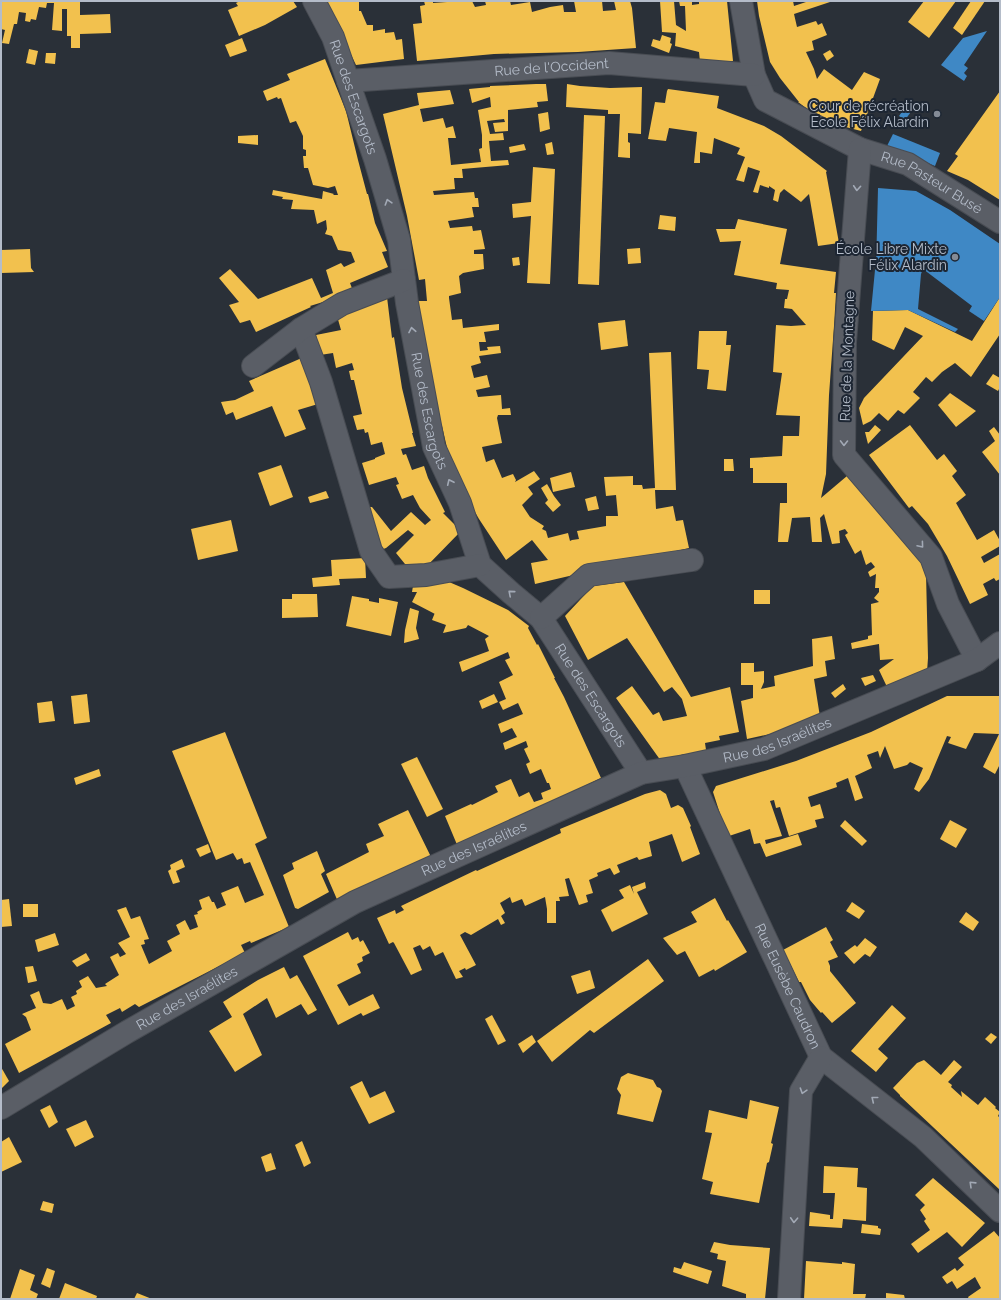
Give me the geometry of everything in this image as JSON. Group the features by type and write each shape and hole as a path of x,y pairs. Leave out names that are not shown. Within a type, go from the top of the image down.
{"street":[{"name":"Rue des Escargots","path":"314,1 332,37 348,81 375,159 399,240 407,303 434,447 460,503 480,565 541,618 641,773"},
{"path":"742,1 754,75 764,100 860,149"},
{"name":"Rue de l'Occident","path":"348,81 609,63 754,75"},
{"name":"Rue Pasteur Busé","path":"860,149 908,164 1000,222"},
{"name":"Rue de la Montagne","path":"860,149 845,342 844,454 931,557 948,604 977,660"},
{"path":"253,366 301,329 342,304 404,280"},
{"path":"301,329 321,382 371,551 389,577 426,575 480,565"},
{"path":"541,618 589,575 692,560"},
{"name":"Rue des Israélites","path":"1,1108 127,1032 355,902 641,773 684,766 764,749 977,660 1000,643"},
{"path":"977,660 1000,663"},
{"name":"Rue Eusèbe Caudron","path":"684,766 822,1057 923,1138 1000,1211"},
{"path":"789,1299 801,1091 822,1057"}],"building: Homes":[{"path":"1,1 80,1 80,15 110,14 111,33 80,34 80,48 71,48 71,36 67,36 67,9 62,9 62,31 52,30 54,3 47,3 46,8 39,7 36,20 31,19 30,22 25,21 26,13 19,12 17,24 14,24 9,44 2,43 5,30 1,29"},
{"path":"240,1 293,1 297,7 265,25 239,36 228,10 238,6 236,3"},
{"path":"325,1 359,1 359,11 361,11 367,25 373,25 373,31 385,29 385,33 394,32 396,40 402,39 404,59 356,65"},
{"path":"424,1 433,1 433,3 447,2 446,1 472,1 475,7 486,5 485,1 510,1 511,5 530,2 532,12 563,5 564,12 576,12 574,1 602,1 603,11 616,10 614,1 630,1 636,48 578,52 494,54 417,61 413,24 422,23 420,6 425,5"},
{"path":"660,1 674,1 676,25 686,31 685,6 680,6 679,1 692,1 692,5 699,4 699,1 727,1 733,61 700,62 699,52 675,46 676,33 662,32"},
{"path":"757,1 793,1 794,6 809,1 833,1 794,14 797,27 816,21 818,25 822,23 827,35 812,41 814,50 806,52 817,79 824,69 852,90 864,72 880,79 861,131 842,126 840,129 825,122 798,102 770,62"},
{"path":"924,1 956,1 929,38 908,22"},
{"path":"971,1 985,1 962,35 953,28"},
{"path":"662,35 671,38 670,43 672,44 669,53 651,46 653,39 660,41"},
{"path":"242,38 247,51 230,57 225,45"},
{"path":"29,49 38,51 35,65 26,63"},
{"path":"830,50 834,56 827,61 823,54"},
{"path":"46,53 56,53 55,64 45,63"},
{"path":"325,59 346,111 375,223 387,251 382,252 388,267 350,283 353,291 310,306 311,307 256,332 250,320 240,323 229,305 239,302 219,278 230,269 258,299 312,278 321,298 333,293 326,270 341,263 344,267 355,262 351,252 338,250 332,236 325,234 327,229 326,220 317,224 314,210 291,209 293,200 282,199 283,197 272,195 273,190 322,199 323,191 334,194 333,195 338,195 335,186 328,188 313,185 308,168 304,168 303,156 306,156 306,150 303,149 303,136 296,121 290,123 281,98 278,99 277,97 267,101 263,91 290,80 287,74"},
{"path":"546,84 548,101 537,102 538,107 508,110 508,131 495,132 493,123 505,122 504,119 487,121 490,134 503,133 504,140 489,141 491,161 508,160 509,165 462,169 463,178 454,178 455,189 433,191 434,195 474,192 475,198 478,198 479,207 472,207 474,217 448,221 450,228 472,226 473,231 481,230 485,249 474,250 474,254 483,254 484,269 463,273 459,276 461,293 449,296 449,298 452,320 462,319 463,328 499,324 499,330 484,332 486,342 479,342 480,351 488,350 487,347 500,346 501,353 479,356 481,363 471,366 474,378 487,375 490,387 476,390 478,397 501,395 502,409 510,408 511,415 498,415 497,418 502,443 482,447 486,462 494,459 502,478 513,474 516,480 515,482 534,471 540,479 528,487 533,494 522,505 530,517 544,526 542,529 546,531 548,538 568,533 570,541 579,539 577,531 606,526 606,516 618,516 616,495 606,496 604,477 633,476 633,485 642,485 643,489 655,488 649,353 671,352 676,490 655,490 656,509 673,506 676,521 683,520 689,548 535,584 531,563 548,560 532,540 506,560 468,500 448,452 442,426 439,426 417,301 427,301 425,279 419,280 407,216 383,114 419,105 417,93 450,90 454,104 420,109 423,122 443,118 446,128 453,126 456,138 448,138 451,165 481,162 479,149 482,148 482,135 478,110 491,107 490,97 472,103 469,89 490,86"},
{"path":"567,84 610,88 642,87 641,134 628,133 630,158 618,157 620,114 608,114 608,110 566,107"},
{"path":"668,89 719,96 717,108 764,126 781,136 827,171 839,243 818,246 809,194 801,202 784,189 780,193 778,202 773,200 775,190 769,186 769,188 760,185 758,193 753,192 760,171 748,167 744,182 736,180 745,157 737,154 740,148 714,138 712,154 700,152 700,163 694,163 697,132 669,128 666,141 648,139 655,102 665,103"},
{"path":"1000,91 1000,200 968,180 947,171 958,156 955,154"},
{"path":"548,112 550,129 540,132 538,114"},
{"path":"584,115 605,116 599,285 578,284"},
{"path":"258,135 258,145 238,143 238,136"},
{"path":"552,142 554,154 547,155 545,144"},
{"path":"524,144 526,150 510,153 509,147"},
{"path":"533,167 555,169 550,284 527,283 531,216 513,218 512,204 531,202"},
{"path":"660,215 676,217 675,231 658,229"},
{"path":"738,219 787,229 780,264 836,272 826,474 821,498 847,476 919,558 926,573 927,672 888,689 879,670 894,659 880,660 879,644 852,649 851,643 868,639 868,636 872,635 871,604 879,602 874,598 879,592 879,588 875,588 876,574 870,577 868,572 875,567 871,562 866,565 861,550 855,554 845,535 848,533 845,529 839,531 840,543 832,544 824,514 820,518 822,542 812,542 810,517 792,518 788,542 778,542 780,503 787,503 787,483 753,483 753,468 750,468 750,458 782,456 783,436 799,436 800,416 776,415 782,373 773,372 776,325 806,325 792,309 784,308 785,299 787,299 789,290 776,289 777,283 734,275 741,241 720,242 716,229 735,229"},
{"path":"640,248 641,263 628,264 627,249"},
{"path":"30,249 31,268 34,272 1,273 1,250"},
{"path":"519,257 520,265 513,266 512,258"},
{"path":"387,297 392,338 394,337 402,388 416,446 401,449 403,455 406,454 412,470 424,466 428,478 445,512 443,513 461,531 424,569 420,564 418,566 405,564 396,553 414,535 408,530 386,548 375,552 368,507 372,507 391,531 411,512 425,525 431,520 420,508 413,495 402,499 396,485 399,484 396,477 369,485 362,463 385,454 382,442 371,445 368,432 365,433 364,429 357,430 353,416 362,414 354,380 351,380 349,371 354,370 352,363 336,368 333,353 320,355 316,335 341,330 337,316"},
{"path":"1000,297 1000,334 971,377 955,363 942,372 932,382 926,377 913,392 920,398 904,414 898,410 888,421 879,413 871,421 863,425 859,408 864,398 923,336 905,327 894,350 872,340 873,311 908,310 972,341"},
{"path":"625,320 628,346 601,350 598,323"},
{"path":"699,331 727,331 726,345 731,345 726,391 707,389 709,370 697,369"},
{"path":"304,357 318,404 298,410 306,429 285,437 272,406 236,420 233,412 226,415 221,402 235,400 254,391 249,381"},
{"path":"993,374 1000,378 1000,387 998,391 986,384"},
{"path":"950,393 976,411 956,427 938,405"},
{"path":"875,425 881,430 868,444 865,432 869,432"},
{"path":"910,425 937,460 944,454 957,471 952,476 966,495 956,503 977,540 994,530 1000,541 1000,546 981,557 984,563 1000,554 1000,579 996,581 994,578 983,584 988,595 970,604 947,556 928,524 912,506 909,508 869,455"},
{"path":"994,427 1000,435 1000,475 982,452 995,441 989,431"},
{"path":"724,459 733,459 734,471 724,471"},
{"path":"281,465 293,497 270,506 258,473"},
{"path":"571,472 575,487 553,492 550,478"},
{"path":"547,484 561,505 553,512 545,503 548,500 541,488"},
{"path":"326,491 329,498 310,503 308,497"},
{"path":"596,496 599,509 588,511 585,499"},
{"path":"231,520 238,551 198,560 191,529"},
{"path":"365,558 366,578 339,579 340,585 313,587 312,578 332,576 331,560"},
{"path":"449,582 508,610 529,626 528,628 555,678 601,778 458,847 445,816 498,792 495,786 511,779 519,797 529,792 534,802 543,799 541,793 551,789 541,769 530,774 526,764 530,762 524,749 528,747 526,741 505,750 503,743 517,737 512,728 501,733 498,724 523,714 518,703 503,710 499,702 506,699 499,682 513,675 505,660 510,658 508,652 462,672 459,662 489,651 485,639 489,636 468,625 466,628 443,633 446,625 432,620 435,614 412,602 417,592 412,592 413,586"},
{"path":"624,582 691,697 730,687 739,732 719,736 720,740 705,743 706,750 661,761 616,698 632,686 653,715 659,712 663,721 687,716 682,699 672,687 664,692 627,638 588,660 565,616 593,586"},
{"path":"754,590 770,590 770,604 754,604"},
{"path":"292,594 317,594 318,617 282,618 282,599 292,599"},
{"path":"352,596 369,599 369,601 379,603 379,598 398,602 391,636 346,626"},
{"path":"410,608 419,611 416,628 419,639 404,643 405,630"},
{"path":"832,636 835,659 825,661 827,676 814,679 820,717 784,731 747,739 741,701 753,698 753,685 741,685 741,663 754,663 754,672 764,671 764,682 761,689 775,686 774,676 813,666 812,639"},
{"path":"873,675 876,681 865,686 861,678"},
{"path":"843,684 846,689 835,698 831,693"},
{"path":"87,694 90,722 74,724 71,696"},
{"path":"494,694 498,702 482,709 479,701"},
{"path":"947,696 1000,696 1000,764 995,774 983,767 999,734 974,733 966,749 948,743 951,737 947,736 929,779 919,792 914,789 923,768 910,762 907,765 894,769 885,746 880,758 878,751 867,755 872,768 855,776 863,798 855,801 848,778 836,783 837,787 808,797 811,807 820,804 824,818 815,820 817,827 789,836 780,807 776,808 774,800 770,801 782,836 765,840 766,844 798,834 802,845 766,857 760,843 754,844 750,829 729,836 713,792 716,786 796,761 871,732"},
{"path":"52,701 55,721 39,723 37,703"},
{"path":"225,732 267,838 255,844 289,927 251,943 250,941 241,945 245,953 139,1007 135,1004 122,1012 120,1008 106,1015 111,1023 19,1073 5,1044 31,1030 26,1017 22,1014 36,1008 30,995 39,991 43,1003 51,1004 62,999 67,1010 75,1006 71,997 77,994 76,991 82,987 79,981 88,976 96,988 107,986 105,984 119,975 110,957 118,953 120,957 126,954 118,943 130,937 117,910 126,907 131,919 140,916 149,939 144,940 145,944 141,945 149,964 172,951 167,941 180,934 176,925 185,920 190,930 198,927 194,915 198,914 197,912 202,909 199,900 209,896 217,909 226,905 221,893 238,886 245,903 264,895 250,862 244,864 242,858 237,860 233,853 216,860 172,751"},
{"path":"417,757 443,809 427,817 401,764"},
{"path":"99,769 101,776 76,785 74,778"},
{"path":"660,790 666,794 671,808 678,805 683,808 691,826 690,827 700,854 682,862 672,834 649,842 652,856 639,860 637,857 617,865 620,872 614,875 610,868 597,873 598,876 589,880 593,893 586,895 588,902 579,905 569,878 565,879 569,896 559,897 560,901 556,901 556,923 547,923 545,897 525,906 522,899 512,903 510,897 500,903 505,913 501,916 505,923 501,925 498,919 471,935 465,932 460,935 476,965 466,970 465,968 459,971 463,977 456,979 443,952 435,956 430,946 423,950 420,945 413,948 422,970 411,975 394,943 389,944 377,918 395,910 396,914 404,910 401,906 476,870 477,871 561,833 560,829 645,794"},
{"path":"408,810 432,859 339,904 326,874 369,852 366,844 384,836 378,824"},
{"path":"845,820 867,841 862,846 840,826"},
{"path":"950,820 967,829 956,848 940,839"},
{"path":"208,844 211,852 200,857 196,849"},
{"path":"317,851 325,871 321,874 329,892 298,909 295,908 283,875 294,869 292,863"},
{"path":"182,859 185,867 176,871 180,882 173,884 168,871 171,869 170,865"},
{"path":"645,882 646,888 637,892 648,914 612,932 601,910 624,898 619,890 630,885 634,894 632,887"},
{"path":"715,898 727,921 728,920 747,952 715,971 714,969 699,977 685,951 677,955 663,938 697,922 691,912"},
{"path":"9,899 12,926 1,927 1,900"},
{"path":"852,902 865,911 859,919 846,911"},
{"path":"23,904 38,904 38,917 23,917"},
{"path":"966,912 979,922 973,931 959,922"},
{"path":"826,927 833,940 830,942 838,957 828,961 830,971 856,1003 832,1023 810,1000 783,950"},
{"path":"348,932 352,940 358,937 360,942 363,940 370,953 362,957 363,961 357,964 361,973 337,985 349,1006 373,994 380,1008 363,1016 361,1013 338,1025 303,956"},
{"path":"55,933 59,945 38,952 35,940"},
{"path":"865,938 877,947 870,957 865,954 854,964 844,953 855,945 857,947"},
{"path":"86,953 90,960 77,967 72,961"},
{"path":"648,959 664,981 594,1033 590,1030 552,1062 537,1041"},
{"path":"33,966 37,981 28,983 25,967"},
{"path":"284,967 290,979 297,975 317,1010 308,1015 301,1004 276,1018 267,998 243,1014 262,1055 235,1072 209,1031 232,1017 223,1002 258,980"},
{"path":"590,970 595,988 577,994 571,976"},
{"path":"892,1005 906,1018 878,1049 888,1058 876,1072 851,1051"},
{"path":"492,1015 506,1041 498,1045 485,1019"},
{"path":"991,1033 997,1037 991,1044 985,1039"},
{"path":"532,1035 536,1042 523,1053 518,1044"},
{"path":"924,1060 941,1075 954,1060 962,1067 948,1082 952,1085 951,1087 962,1097 961,1091 978,1105 985,1097 1000,1112 998,1116 1000,1118 1000,1190 893,1088 917,1063"},
{"path":"1,1067 9,1081 1,1089"},
{"path":"628,1073 653,1080 657,1087 662,1091 653,1122 617,1114 621,1095 617,1089 621,1077"},
{"path":"362,1081 370,1098 385,1091 395,1112 369,1124 350,1087"},
{"path":"750,1100 779,1107 771,1143 773,1144 769,1162 767,1163 759,1203 710,1194 713,1182 702,1179 712,1133 705,1132 709,1110 747,1119"},
{"path":"50,1105 58,1122 49,1128 40,1110"},
{"path":"86,1120 94,1137 75,1147 66,1129"},
{"path":"9,1137 22,1162 1,1172 1,1142"},
{"path":"302,1141 311,1163 304,1167 295,1145"},
{"path":"271,1153 276,1169 266,1172 261,1157"},
{"path":"824,1166 858,1168 857,1187 867,1188 866,1221 843,1219 842,1228 809,1226 810,1212 830,1215 830,1219 833,1219 835,1193 823,1193"},
{"path":"933,1178 985,1223 962,1247 947,1232 918,1253 911,1244 930,1230 924,1221 926,1219 920,1210 925,1205 915,1195"},
{"path":"43,1201 54,1204 52,1213 40,1210"},
{"path":"862,1224 878,1226 878,1228 881,1229 880,1235 861,1233"},
{"path":"994,1231 1000,1238 1000,1299 969,1299 968,1297 981,1288 975,1277 957,1289 952,1281 947,1284 942,1277 955,1268 957,1271 964,1265 958,1258"},
{"path":"714,1242 730,1245 770,1248 765,1299 746,1299 746,1294 722,1286 726,1261 717,1259 718,1254 710,1252"},
{"path":"806,1261 842,1264 842,1262 855,1264 853,1294 866,1294 865,1299 804,1299"},
{"path":"684,1262 712,1271 708,1284 673,1272 674,1267 681,1269"},
{"path":"47,1268 55,1271 50,1288 41,1284"},
{"path":"20,1269 35,1275 30,1290 38,1294 36,1299 10,1299"},
{"path":"65,1283 97,1296 96,1299 59,1299"},
{"path":"137,1293 152,1299 134,1299"},
{"path":"886,1293 904,1295 905,1299 886,1299"}],"building: Schools":[{"path":"987,31 964,65 968,68 964,73 967,76 964,81 941,65 963,38"},
{"path":"907,105 913,109 905,120 899,116"},
{"path":"893,134 940,153 935,166 887,146"},
{"name":"École Libre Mixte Félix Alardin","path":"878,188 916,191 950,210 1000,244 1000,297 984,321 969,311 972,306 923,269 921,274 918,309 958,329 955,332 908,310 871,311 876,269"}],"place":[{"name":"Cour de récréation Ecole Félix Alardin","path":"937,114"},
{"name":"École Libre Mixte Félix Alardin","path":"955,257"}]}
